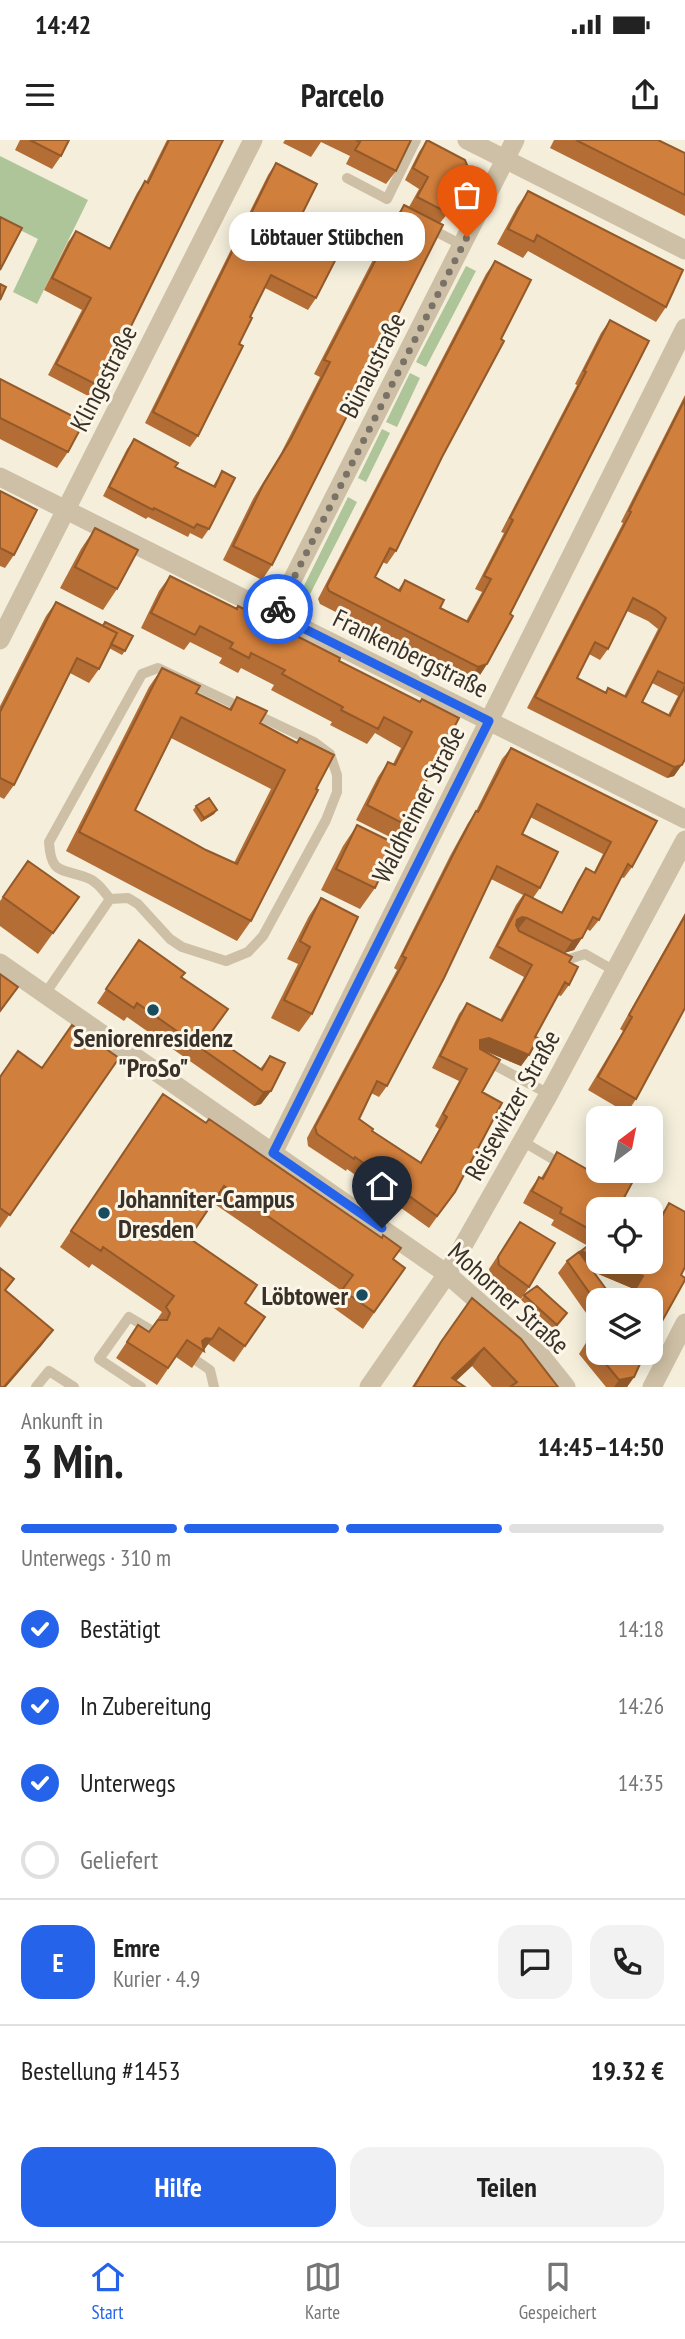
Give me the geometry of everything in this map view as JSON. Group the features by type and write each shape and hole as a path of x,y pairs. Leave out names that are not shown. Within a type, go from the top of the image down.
{"street":[{"name":"Klingestraße","path":"0,640 253,140"},
{"path":"467,140 685,250"},
{"name":"Bünaustraße","path":"275,614 515,140"},
{"name":"Waldheimer Straße","path":"273,1153 685,328"},
{"name":"Frankenbergstraße","path":"0,477 685,819"},
{"name":"Reisewitzer Straße","path":"369,1387 447,1274 549,1094 685,840"},
{"name":"Mohorner Straße","path":"0,963 447,1274 542,1357 566,1387"},
{"path":"653,1387 685,1324"}],"lane":[{"path":"347,178 387,199 416,140"},
{"path":"419,223 462,245"},
{"path":"158,668 314,742 330,754 337,775 337,792 326,820 263,936 247,952 226,961 182,947 170,939 138,904 128,898 110,899 97,883 57,868 50,857 49,842 142,674 158,668"},
{"path":"45,994 110,899"},
{"path":"551,955 563,961 585,954 615,971"},
{"path":"478,1056 549,1094"},
{"path":"523,1141 568,1168"},
{"path":"141,1387 99,1359 130,1317 150,1330"},
{"path":"197,1361 210,1370 214,1387"},
{"path":"36,1387 48,1371 74,1387"}],"green space":[{"path":"0,156 88,200 37,304 13,292 38,239 0,220"},
{"path":"466,266 476,271 426,367 416,362"},
{"path":"410,373 420,378 397,427 386,422"},
{"path":"382,429 390,433 366,482 358,478"},
{"path":"348,497 357,502 302,610 294,606"}],"building":[{"path":"30,140 69,140 61,156"},
{"path":"169,140 223,140 101,387 56,364 91,298 52,278 76,231 110,249"},
{"path":"356,140 411,140 396,171 355,150 360,142"},
{"path":"427,140 465,160 470,173 448,213 417,197 428,177 413,168"},
{"path":"576,140 658,140 685,153 685,195"},
{"path":"276,163 317,184 296,226 341,249 316,298 271,275 239,344 243,346 198,436 153,412"},
{"path":"528,191 683,270 666,307 537,235 534,242 508,229"},
{"path":"404,205 443,225 272,565 233,546 330,362 324,360"},
{"path":"0,217 22,228 0,270"},
{"path":"495,261 531,280 501,339 504,341 396,551 390,548 375,577 400,591 405,580 444,600 440,608 468,622 491,579 484,576 513,520 510,518 610,320 649,341 510,614 513,616 487,664 478,667 329,591 327,586"},
{"path":"0,284 6,287 0,300"},
{"path":"0,379 84,422 68,452 0,418"},
{"path":"685,399 685,684 658,671 642,702 670,716 685,686 685,759 682,765 674,767 535,697 631,512 629,511","holes":["633,598 666,618 626,697 608,688 606,693 577,678 595,642 608,649"]},
{"path":"134,439 178,463 175,467 215,487 222,471 235,478 209,529 197,524 194,528 109,487"},
{"path":"0,491 37,510 14,555 0,548"},
{"path":"95,528 138,550 117,589 75,567"},
{"path":"170,576 237,609 238,606 340,658 339,661 420,702 422,699 459,718 404,824 367,805 388,762 395,765 412,732 384,717 378,729 282,674 285,670 251,653 249,658 230,648 233,643 200,626 195,635 151,613"},
{"path":"56,602 117,633 99,669 77,658 14,785 0,778 0,712"},
{"path":"105,622 133,636 125,651 111,644 117,633 103,626"},
{"path":"162,668 200,686 196,693 231,710 237,697 267,711 260,723 297,743 300,738 334,755 251,921 79,832","holes":["181,717 285,770 237,864 206,850 135,810"]},
{"path":"511,748 657,821 632,867 628,864 599,920 593,917 582,938 572,941 527,918 517,920 519,931 572,957 569,962 578,967 569,985 565,982 535,1037 538,1038 529,1055 489,1038 480,1040 480,1049 500,1060 482,1092 502,1103 455,1192 437,1216 355,1157 354,1159 317,1134 315,1127 406,958 402,956 458,845 476,811 478,812","holes":["537,804 611,842 595,873 586,868 562,913 525,894 497,946 532,965 502,1021 467,1003 440,1056 467,1069 443,1114 447,1117 421,1163 372,1131 373,1129 359,1119 377,1081 387,1086 444,978 497,866 540,888 558,852 522,834"]},
{"path":"209,798 217,810 204,818 196,806"},
{"path":"357,825 396,844 375,888 336,869"},
{"path":"28,861 79,897 53,933 3,897"},
{"path":"321,898 358,917 312,1014 284,1000 310,947 300,941"},
{"path":"685,916 685,1008 636,1099 598,1077 632,1017 629,1015"},
{"path":"139,940 185,973 181,977 228,1009 210,1034 262,1070 270,1056 285,1063 271,1091 263,1092 137,1003 134,1008 106,989"},
{"path":"0,974 18,987 0,1011"},
{"path":"72,1025 119,1058 10,1215 0,1208 0,1077 18,1051 42,1068"},
{"path":"163,1094 206,1123 209,1119 382,1238 383,1235 401,1248 393,1259 405,1268 374,1312 342,1290 353,1275 224,1186 189,1238 257,1285 245,1303 265,1317 245,1346 219,1328 212,1339 206,1338 202,1341 204,1351 187,1340 168,1368 127,1342 138,1325 149,1332 158,1320 167,1320 170,1313 166,1307 174,1296 103,1247 101,1251 71,1231"},
{"path":"557,1152 586,1169 586,1183 632,1183 624,1197 586,1197 586,1227 560,1213 562,1208 532,1191 539,1177 543,1179"},
{"path":"669,1203 685,1212 685,1267 681,1275 685,1280 663,1319 663,1288 636,1288 643,1276 638,1274 663,1274 663,1214"},
{"path":"520,1222 555,1243 529,1287 499,1265 498,1257"},
{"path":"579,1252 586,1262 586,1274 595,1274 605,1288 586,1288 567,1261"},
{"path":"0,1268 14,1279 5,1290 53,1330 4,1387 0,1387"},
{"path":"537,1286 567,1313 557,1325 524,1295"},
{"path":"472,1298 521,1339 558,1387 510,1387 517,1382 484,1348 452,1378 465,1387 414,1387"},
{"path":"607,1365 640,1365 634,1377 619,1380"}],"way so far":[{"path":"278,609 467,237"}],"place":[{"name":"Löbtauer Stübchen","path":"467,237"},
{"name":"Seniorenresidenz \"ProSo\"","path":"153,1010"},
{"name":"Johanniter-Campus Dresden","path":"104,1213"},
{"name":"Löbtower","path":"362,1295"}],"route":[{"path":"278,609 275,614 489,721 273,1153 382,1228"}]}
